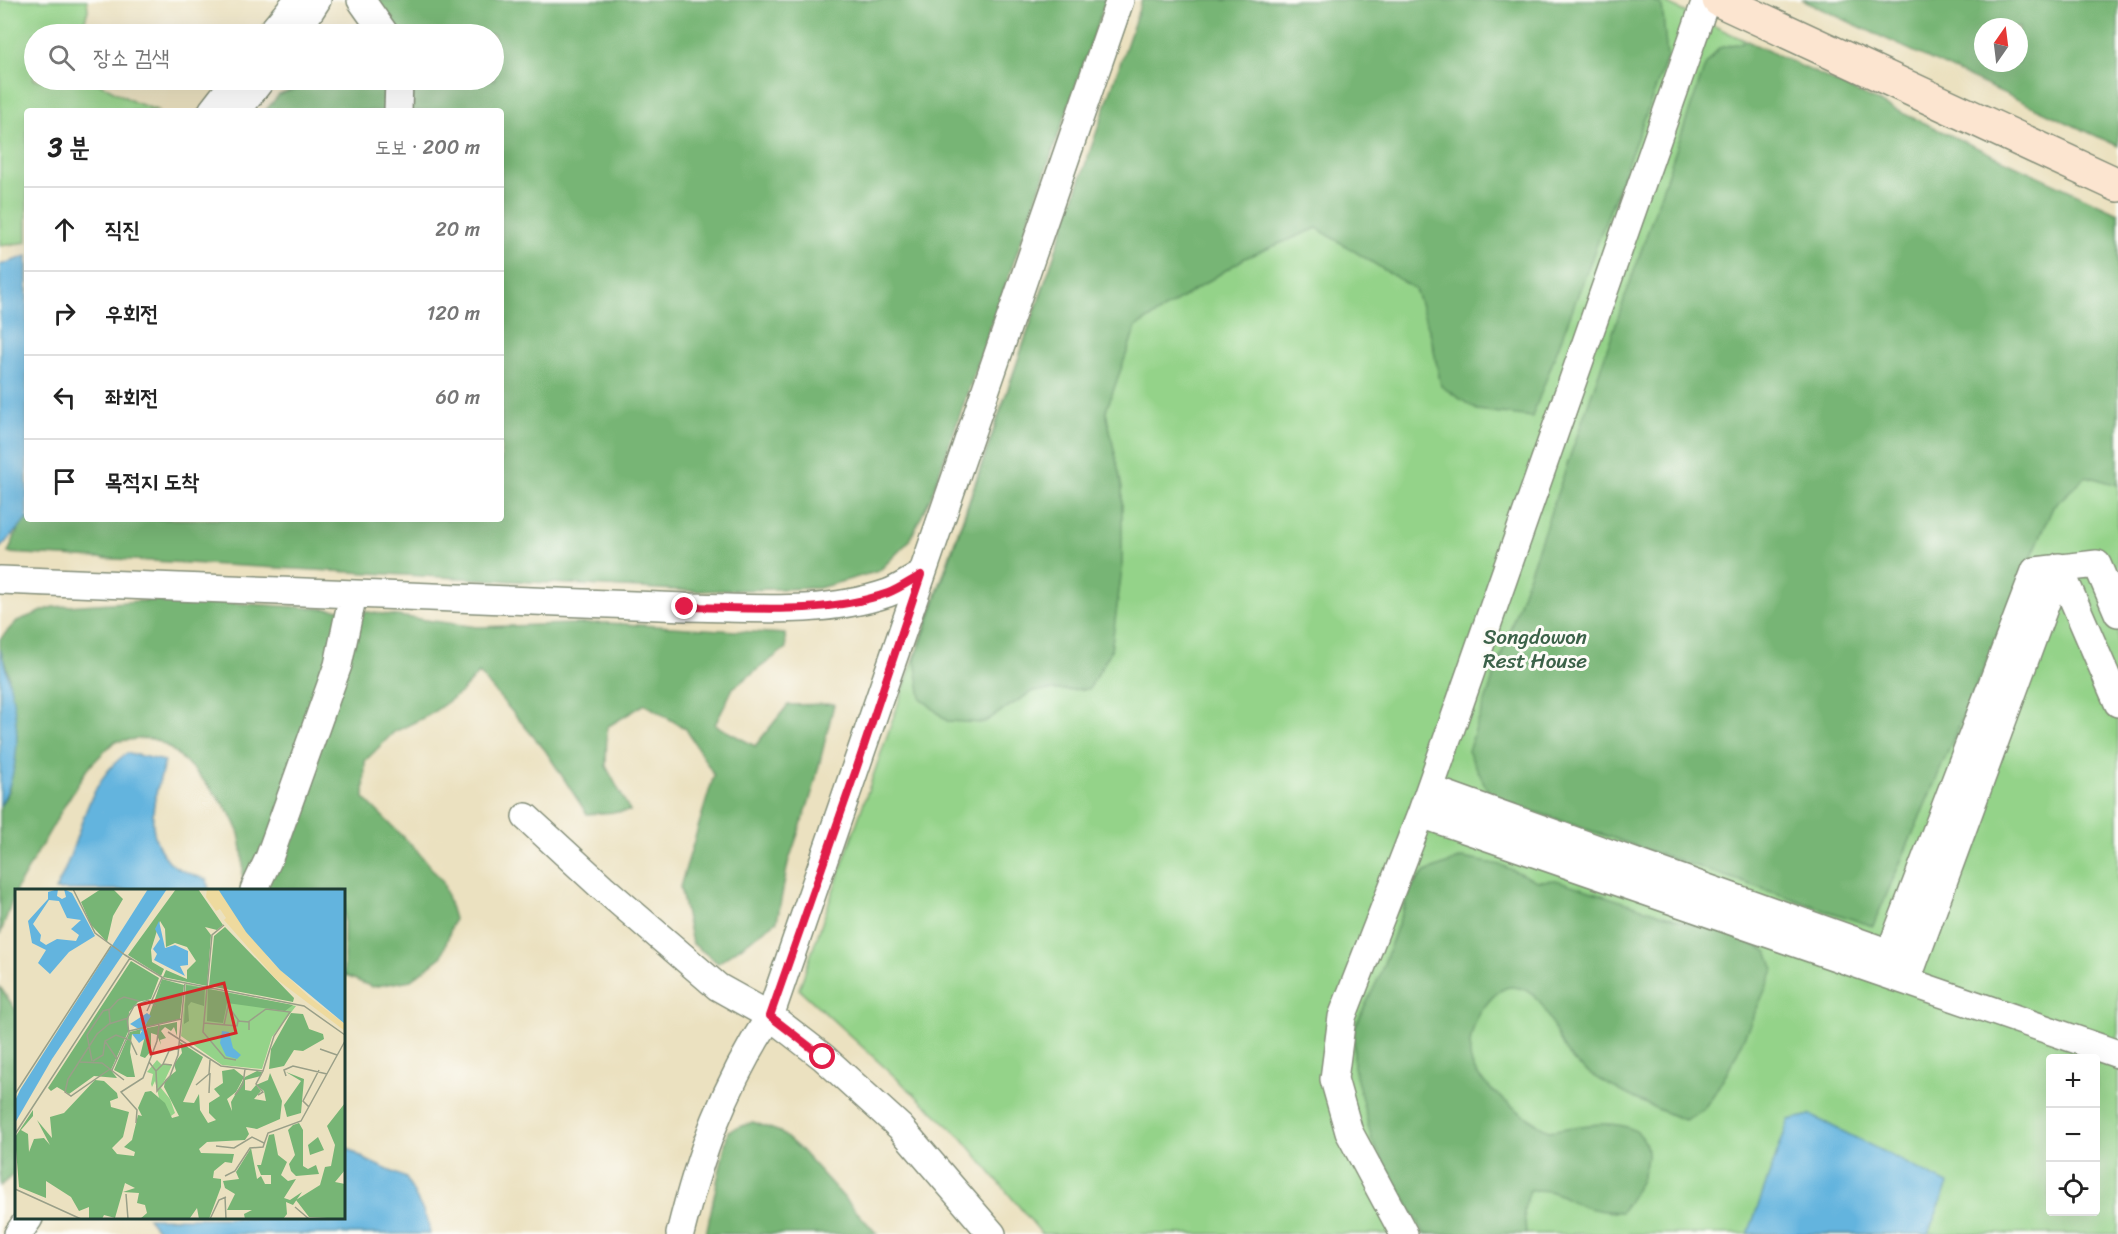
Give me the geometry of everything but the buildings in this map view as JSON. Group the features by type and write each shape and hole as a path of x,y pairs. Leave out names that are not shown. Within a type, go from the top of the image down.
{"main road":[{"path":"1719,0 2118,185"}],"street":[{"path":"278,24 298,0"},
{"path":"301,24 317,0"},
{"path":"361,0 378,24"},
{"path":"680,1234 691,1190 716,1116 741,1060 770,1016 1120,0"},
{"path":"1404,1234 1349,1132 1334,1079 1342,1017 1430,789 1706,0"},
{"path":"214,108 228,90"},
{"path":"239,108 253,90"},
{"path":"398,108 399,90"},
{"path":"2059,567 2097,564 2118,613"},
{"path":"1898,966 2059,567"},
{"path":"2059,567 2118,703"},
{"path":"0,580 789,609 855,602 891,592 921,575"},
{"path":"255,889 269,858 338,665 353,594"},
{"path":"1430,789 1898,966 2118,1054"},
{"path":"1421,814 1898,966"},
{"path":"526,817 602,887 718,987 770,1016 823,1057 900,1127 992,1234"},
{"path":"18,1234 28,1219"}],"green space":[{"path":"0,0 87,0 88,10 84,24 24,24 24,90 112,90 151,108 24,108 24,242 0,246"},
{"path":"375,0 1106,0 932,494 910,540 879,571 819,588 694,591 8,553 20,524 24,521 504,522 504,108 268,108 279,95 292,90 504,90 504,24 374,24"},
{"path":"1142,0 1651,0 1662,5 1667,58 1532,417 1477,410 1441,386 1431,336 1415,289 1317,228 1245,258 1136,327 1106,411 1122,488 1122,569 1111,651 1089,689 1033,691 983,723 947,721 921,698 915,660"},
{"name":"Songdowon Rest House","path":"1143,0 1659,0 2118,216 2118,1234 1042,1234 962,1138 799,989"},
{"path":"1802,0 2118,0 2118,146"},
{"path":"1747,41 2118,213 2118,485 2086,476 2053,507 1873,926 1491,797 1468,751 1705,66 1719,48"},
{"path":"169,599 361,611 477,627 608,623 785,634 786,648 733,688 715,725 755,746 788,705 834,704 813,790 788,863 777,921 718,963 692,943 680,887 714,775 686,729 645,704 607,727 606,766 630,811 587,814 545,750 479,673 460,693 429,715 394,732 365,761 364,798 418,852 443,882 454,919 442,956 411,980 372,987 345,975 345,889 242,889 242,851 237,827 232,818 213,791 187,763 173,751 152,739 115,741 87,769 15,889 0,935 0,806 9,791 9,676 0,649 0,639 17,621 53,607"},
{"path":"1462,858 1501,865 1537,881 1556,880 1691,924 1730,934 1767,951 1774,970 1734,1060 1703,1110 1685,1120 1624,1093 1579,1066 1563,1047 1541,1004 1534,995 1525,990 1509,987 1501,990 1481,1012 1470,1043 1473,1067 1486,1084 1507,1102 1549,1131 1609,1124 1628,1127 1640,1135 1646,1145 1647,1158 1644,1171 1638,1186 1621,1212 1593,1209 1553,1192 1530,1190 1524,1209 1526,1234 1425,1234 1372,1141 1354,1067 1354,1029 1379,977 1412,886 1425,872"},
{"path":"0,987 15,1009 15,1173 0,1186"},
{"path":"753,1122 780,1132 801,1150 877,1234 706,1234 728,1131"}],"water":[{"path":"24,257 24,522 0,548 0,265"},
{"path":"0,649 11,688 17,748 9,787 0,806"},
{"path":"127,753 165,761 154,802 153,828 156,841 173,865 207,880 209,889 56,889 64,873 91,799 112,766"},
{"path":"1810,1115 1948,1184 1928,1234 1748,1234 1789,1120"},
{"path":"345,1147 368,1161 406,1178 428,1221 430,1234 161,1234 149,1219 345,1219"}],"route":[{"path":"685,607 789,609 855,602 891,592 921,575 770,1016 823,1057"}]}
